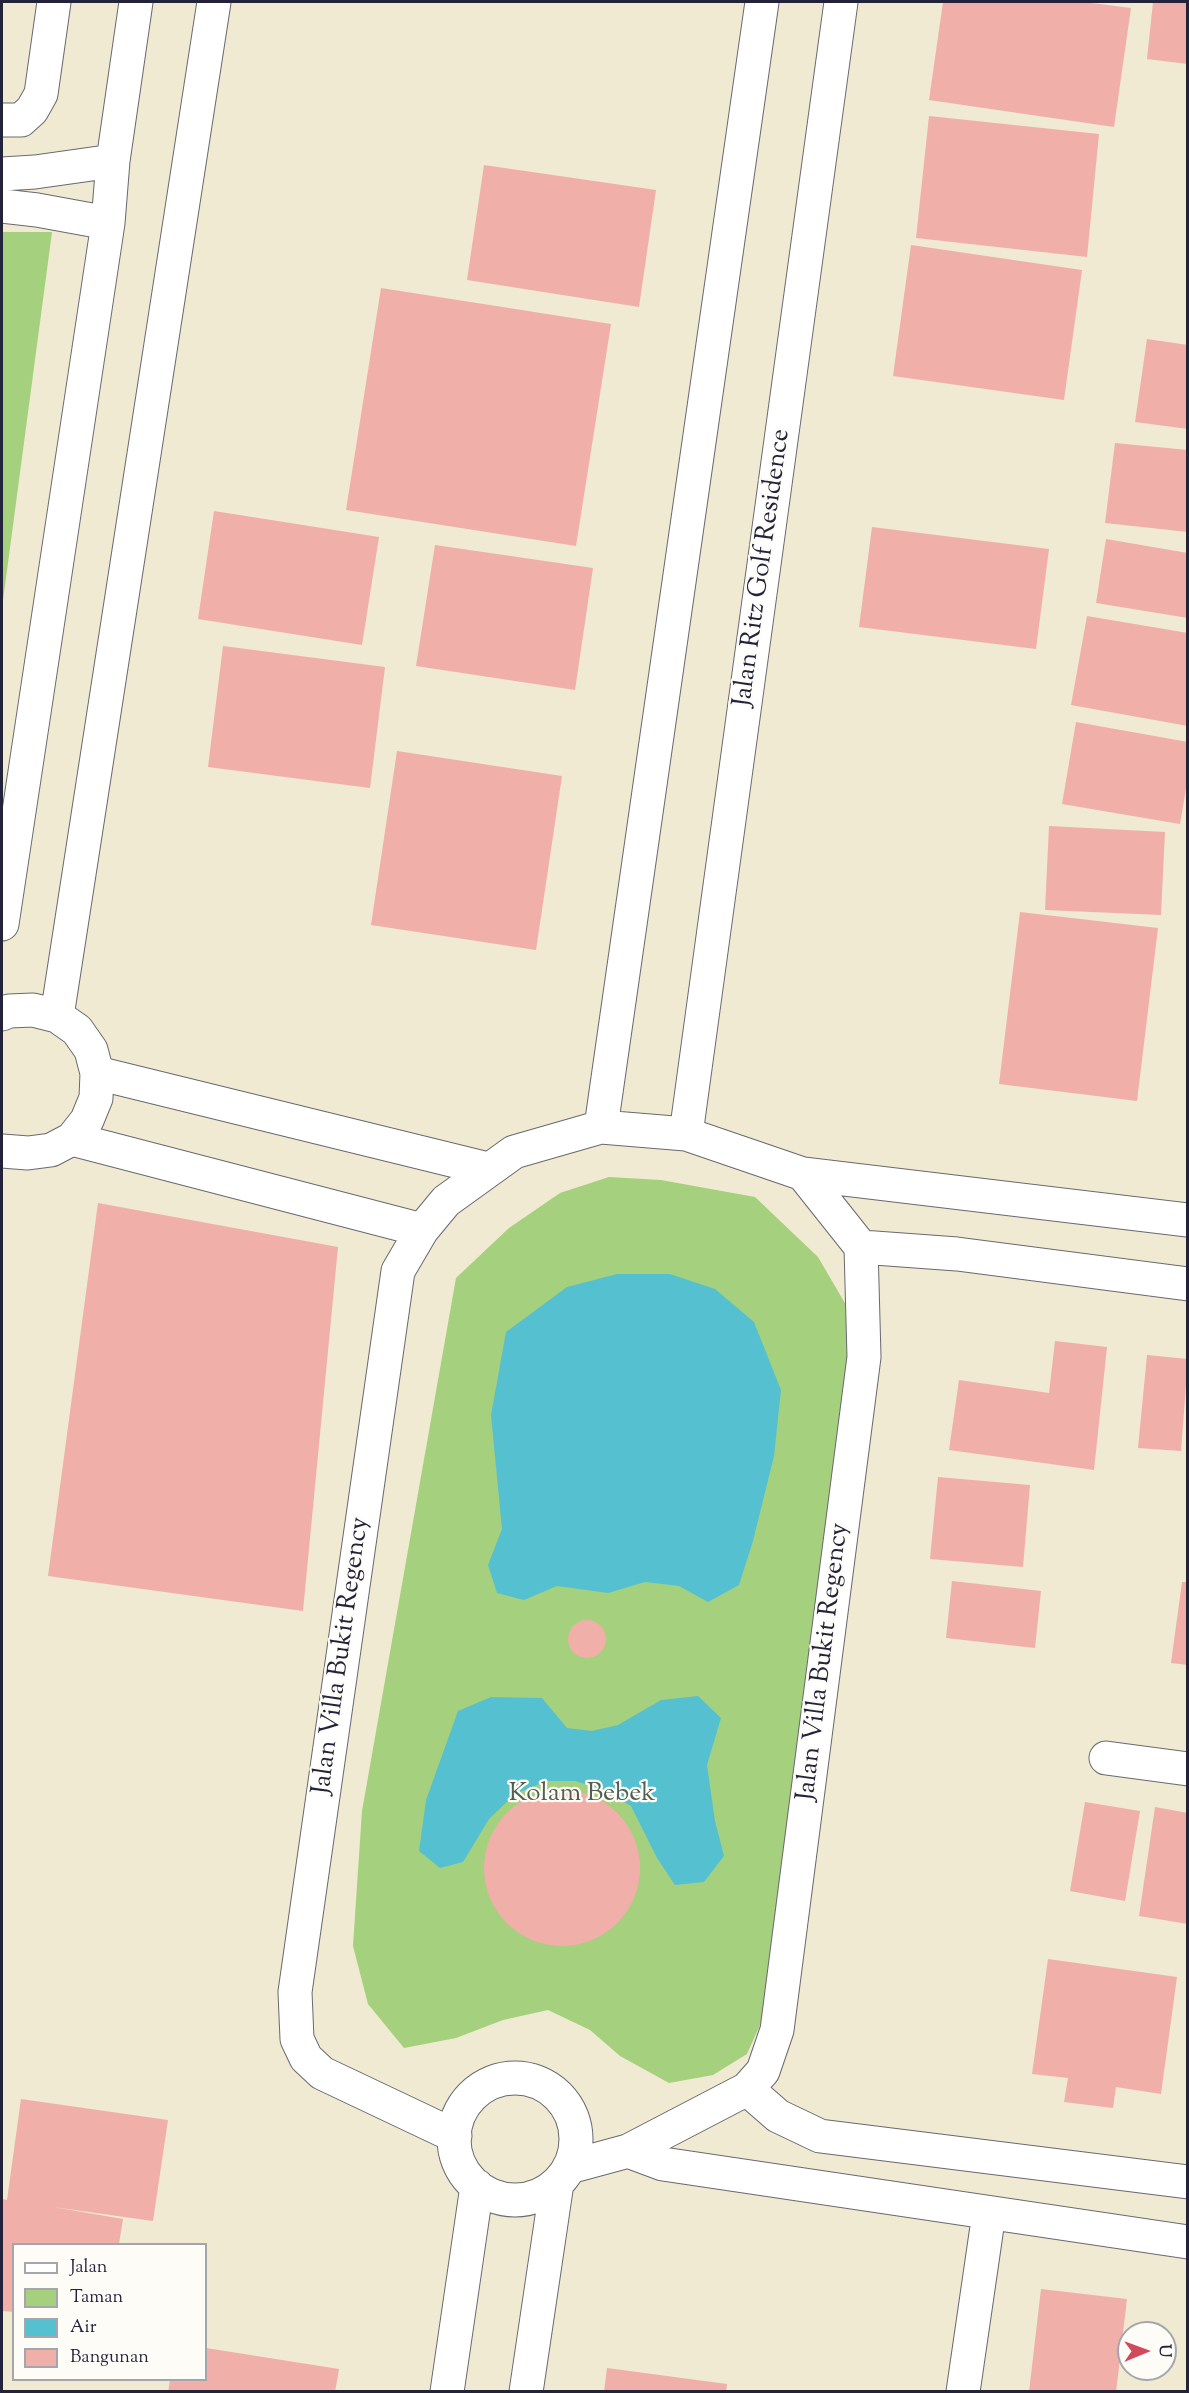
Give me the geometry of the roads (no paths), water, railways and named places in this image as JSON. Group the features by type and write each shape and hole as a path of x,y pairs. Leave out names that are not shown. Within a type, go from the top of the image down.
{"street":[{"path":"2,120 21,120 32,110 41,94 54,2"},
{"path":"2,924 108,223 113,161 136,2"},
{"path":"57,1016 214,2"},
{"path":"762,2 601,1127 686,1134 803,1174 1188,1220"},
{"name":"Jalan Ritz Golf Residence","path":"686,1134 841,2"},
{"path":"2,174 35,172 113,161"},
{"path":"2,206 108,223"},
{"path":"2,1014 9,1011 33,1010 57,1016 77,1030 91,1050 97,1073 96,1098 87,1120 72,1139 51,1150 28,1154 2,1151"},
{"path":"97,1073 488,1169"},
{"name":"Jalan Villa Bukit Regency","path":"455,2136 322,2073 306,2058 297,2039 295,1992 398,1271 422,1230 446,1201 488,1169 514,1152 601,1127"},
{"path":"72,1139 422,1230"},
{"path":"803,1174 861,1247 957,1254 1188,1284"},
{"name":"Jalan Villa Bukit Regency","path":"563,2175 628,2151 747,2090 763,2071 777,2030 864,1357 861,1247"},
{"path":"1107,1758 1188,1769"},
{"path":"526,2391 563,2175 576,2143 574,2122 566,2105 553,2091 536,2081 518,2077 499,2080 481,2088 467,2101 458,2117 455,2136 456,2155 464,2172 477,2186 495,2197 517,2200 538,2195 563,2175"},
{"path":"747,2090 777,2116 819,2136 1188,2182"},
{"path":"628,2151 663,2164 1188,2242"},
{"path":"447,2391 477,2186"},
{"path":"963,2391 989,2214"}],"water":[{"path":"617,1274 670,1274 715,1289 754,1322 781,1390 774,1456 753,1541 739,1585 708,1602 679,1586 645,1582 608,1593 557,1586 524,1600 497,1593 488,1565 502,1529 491,1415 506,1332 567,1287"},
{"path":"698,1696 721,1718 707,1765 715,1821 724,1856 704,1882 675,1885 657,1858 631,1806 604,1790 575,1781 547,1781 515,1794 489,1819 463,1862 440,1868 419,1851 426,1800 458,1711 491,1697 542,1698 567,1728 592,1731 618,1725 661,1700"}],"park label":[{"name":"Kolam Bebek","path":"582,1796"}]}
